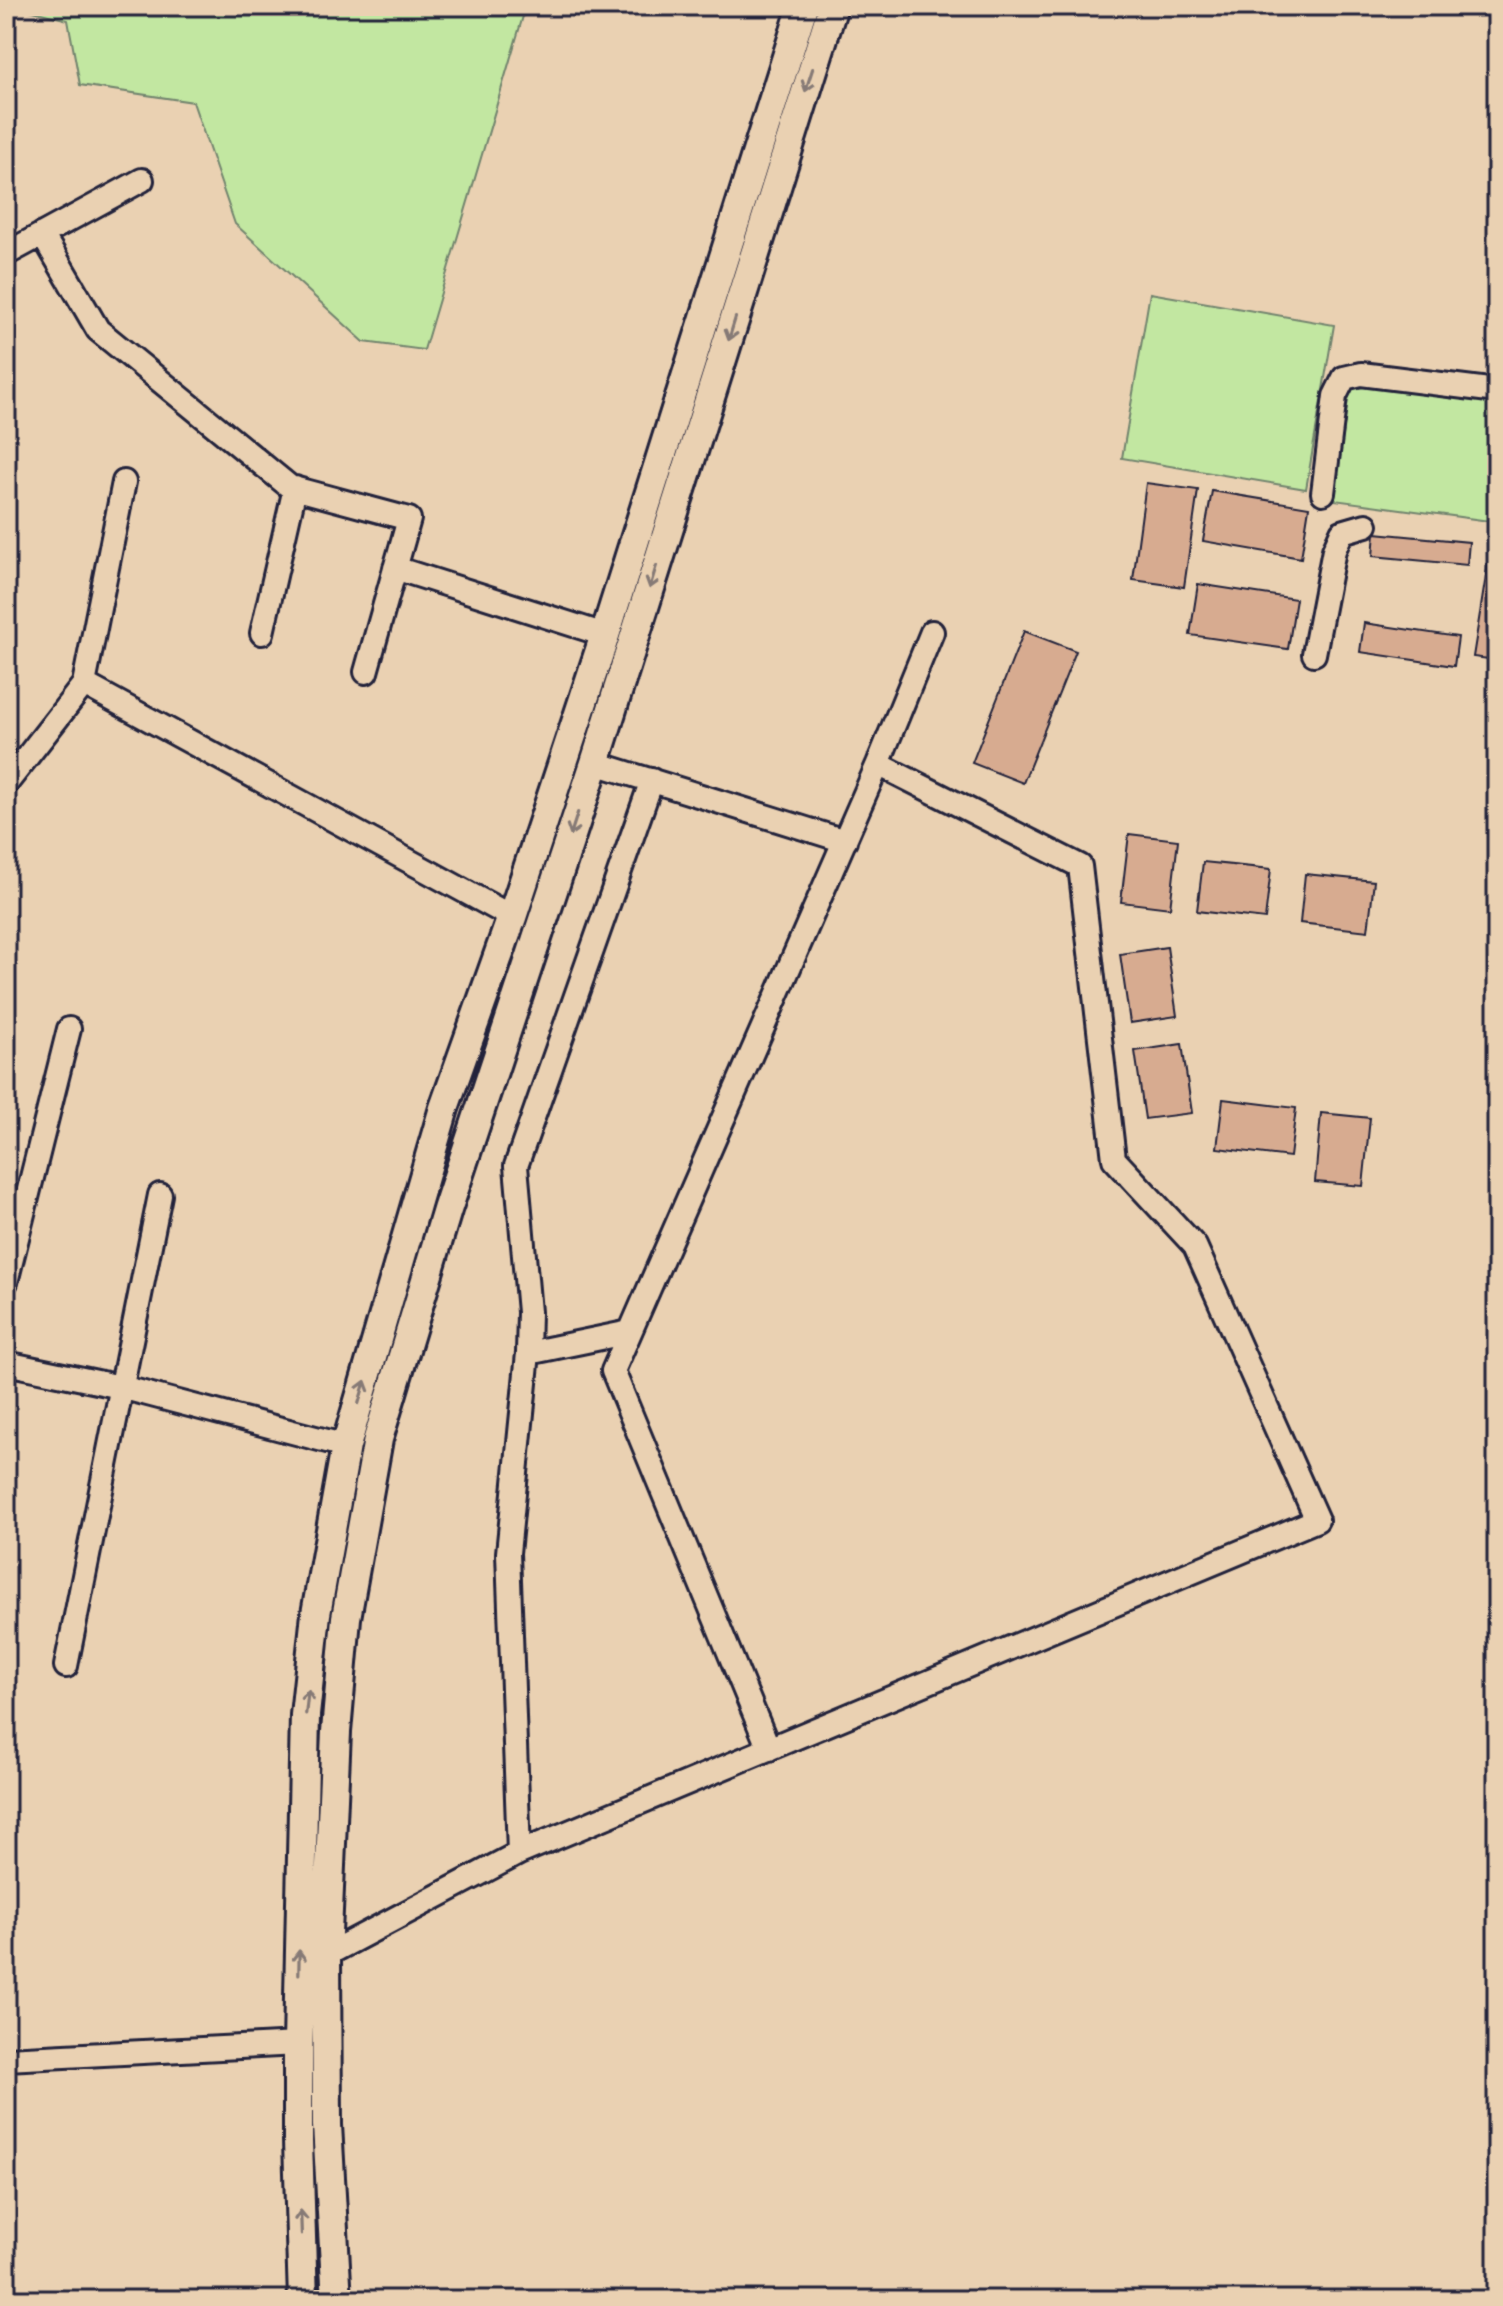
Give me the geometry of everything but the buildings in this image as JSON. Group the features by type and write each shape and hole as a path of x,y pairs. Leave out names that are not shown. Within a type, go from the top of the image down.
{"main road":[{"path":"303,2300 298,2044 305,1715 316,1614 346,1446 444,1108 512,917 605,635 803,6"},
{"path":"337,2300 327,2125 326,1955 336,1732 346,1618 378,1439 447,1210 595,763 833,6"}],"street":[{"path":"6,254 142,180"},
{"path":"42,234 98,330 290,487 409,519 366,672"},
{"path":"1323,493 1335,396 1344,378 1361,374 1497,391"},
{"path":"6,784 84,684 124,482"},
{"path":"262,633 295,488"},
{"path":"1314,654 1338,541 1342,532 1366,525"},
{"path":"395,568 605,635"},
{"path":"769,1749 613,1371 845,841 932,632"},
{"path":"84,684 512,917"},
{"path":"595,763 845,841"},
{"path":"326,1955 519,1853 1317,1520 1195,1246 1114,1159 1080,866 878,764"},
{"path":"519,1853 508,1553 528,1353 529,1312 516,1166 652,780"},
{"path":"6,1282 69,1029"},
{"path":"66,1666 160,1195"},
{"path":"528,1353 630,1332"},
{"path":"6,1363 121,1387 346,1446"},
{"path":"6,2059 298,2044"}],"green space":[{"path":"14,6 526,6 424,350 364,342 235,224 193,102 80,85 68,20"},
{"path":"1150,293 1334,325 1306,489 1122,458"},
{"path":"1350,384 1497,403 1497,522 1334,500"}]}
